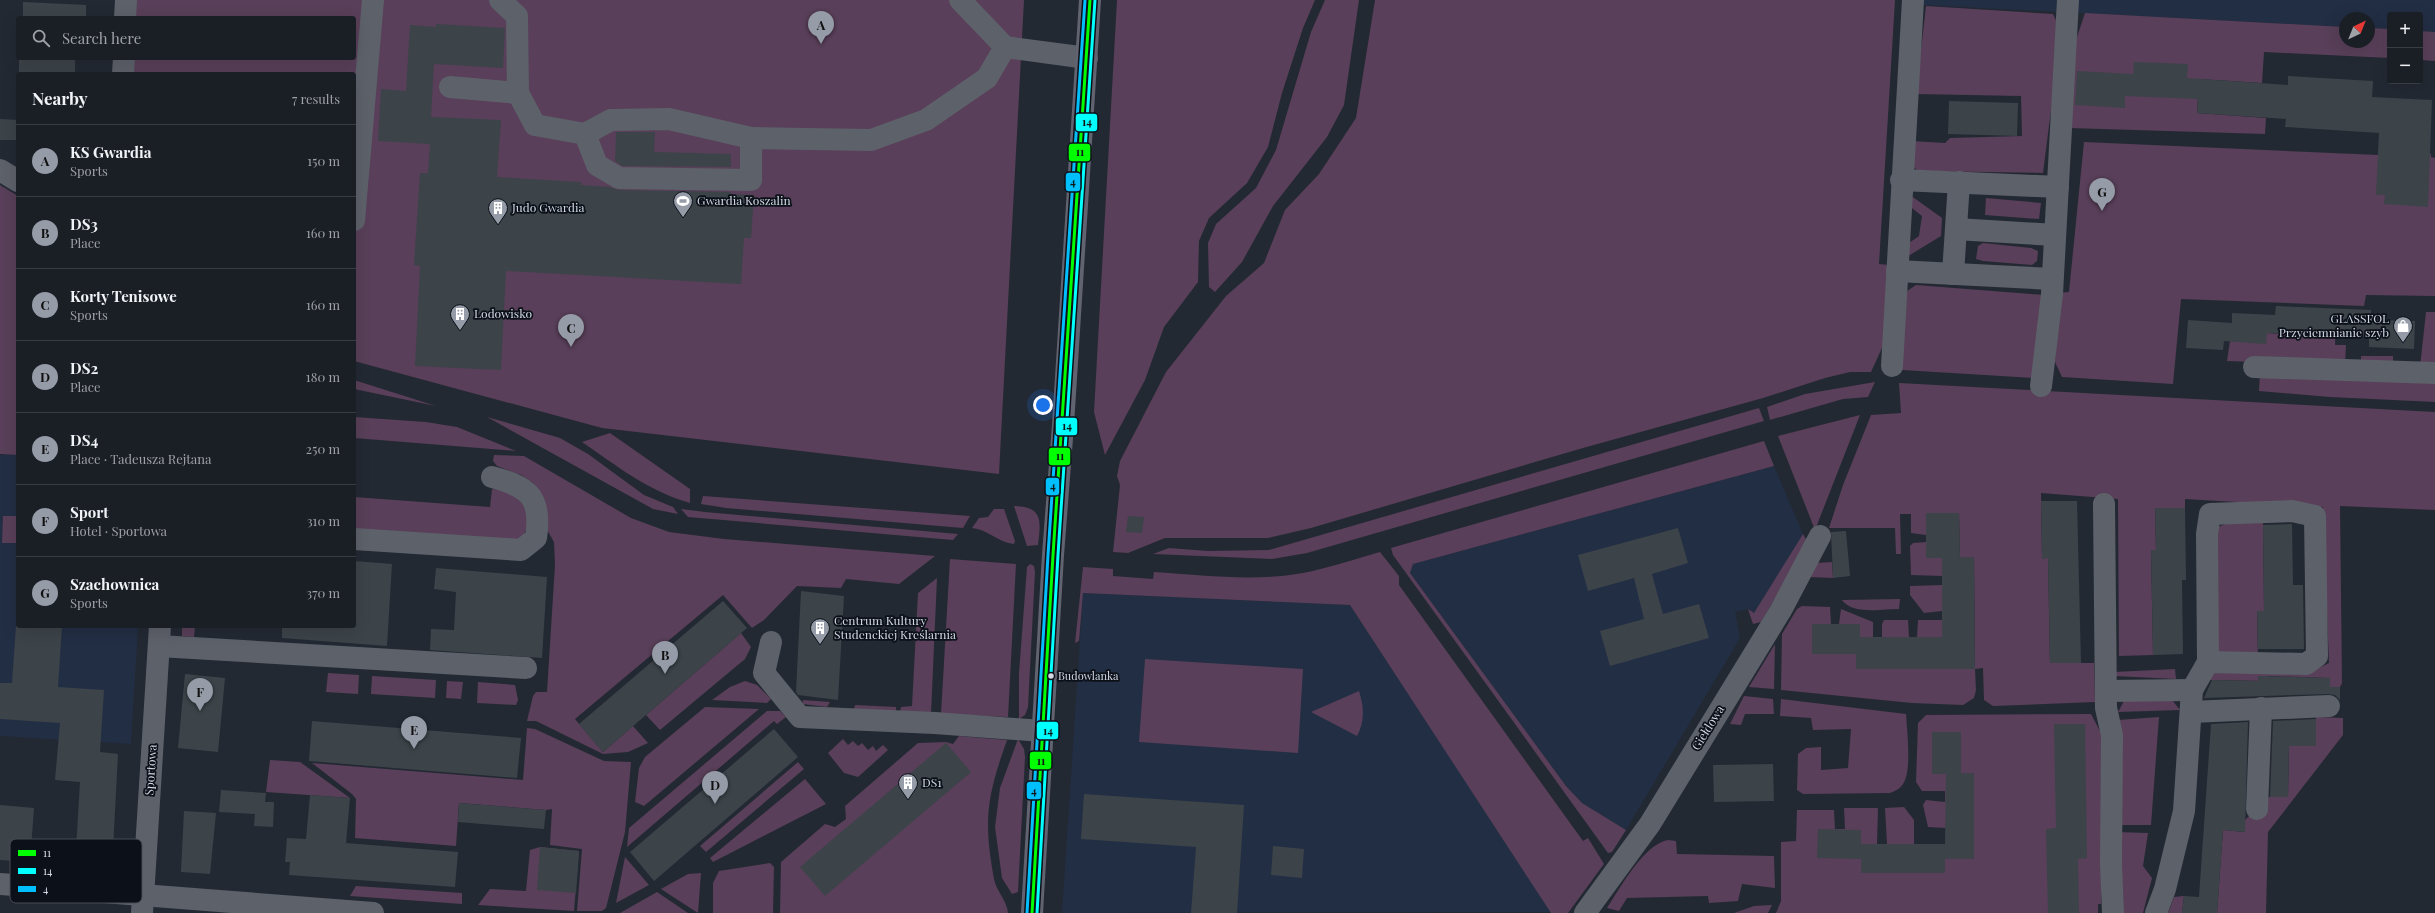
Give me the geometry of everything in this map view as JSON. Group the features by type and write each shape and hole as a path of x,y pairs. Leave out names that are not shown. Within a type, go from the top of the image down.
{"main road":[{"path":"1032,913 1042,730 1090,0"}],"street":[{"path":"126,0 126,16"},
{"path":"356,197 373,0"},
{"path":"500,0 517,16 518,93 536,125 584,134 611,120 669,119 751,138 871,140 926,120 987,78 1006,47"},
{"path":"960,0 1006,47 1087,58"},
{"path":"1892,366 1901,180 1913,0"},
{"path":"2041,386 2052,278 2068,0"},
{"path":"123,72 124,60"},
{"path":"450,87 518,93"},
{"path":"584,134 597,166 619,178 672,180 750,180 751,138"},
{"path":"0,170 16,180"},
{"path":"1901,180 2058,187"},
{"path":"1953,274 1959,182"},
{"path":"1956,229 2055,235"},
{"path":"1897,271 2052,278"},
{"path":"2254,367 2435,373"},
{"path":"356,539 521,550 536,538 539,517 529,494 515,484 492,477"},
{"path":"2104,504 2106,708 2112,735 2111,864 2113,913"},
{"path":"2156,913 2165,889 2184,811 2192,690 2208,662 2207,534 2210,514 2292,511 2315,516 2317,656 2306,664 2208,662"},
{"name":"Giełdowa","path":"1585,913 1650,824 1781,610 1820,536"},
{"path":"159,636 526,668"},
{"name":"Sportowa","path":"143,904 159,636"},
{"path":"771,642 764,673 800,717 935,723 1042,730"},
{"path":"2106,691 2192,690"},
{"path":"2191,712 2329,706"},
{"path":"2257,809 2261,708"},
{"path":"0,884 10,885"},
{"path":"143,904 373,913"}],"shaded area":[{"name":"Gwardia Koszalin","path":"131,0 1024,0 999,474 602,428 356,362 356,72 128,72 128,60 356,60 356,16 130,16"},
{"path":"1117,0 1315,0 1303,28 1282,93 1268,147 1247,183 1209,218 1199,241 1198,282 1164,327 1145,380 1105,455 1094,412"},
{"path":"1325,0 1359,0 1344,105 1327,137 1273,206 1242,262 1215,292 1209,287 1208,243 1216,224 1256,188 1276,150 1311,32"},
{"path":"1375,0 1895,0 1879,264 1889,265 1886,339 1871,372 1850,372 1825,378 1763,398 1583,448 1311,528 1268,538 1165,538 1128,553 1113,552 1120,485 1117,476 1120,461 1166,372 1226,296 1264,263 1285,210 1319,174 1356,118"},
{"path":"1906,0 2435,0 2435,32 2423,31 2423,12 2387,12 2387,29 2375,28 2375,12 2339,12 2339,27 1925,5"},
{"path":"1926,6 2053,14 2061,31 2043,173 1918,171 1910,164 1911,141 1945,143 1950,138 2022,136 2021,96 1916,94"},
{"path":"2085,13 2339,27 2339,48 2375,48 2375,28 2387,29 2387,58 2264,52 2262,83 2199,79 2197,113 2266,118 2265,134 2069,128 2072,52"},
{"path":"2423,31 2435,32 2435,61 2423,60"},
{"path":"2084,142 2378,155 2378,151 2431,154 2431,157 2435,158 2435,296 2366,295 2364,306 2181,299 2173,384 2062,377 2055,362 2058,293 2069,292"},
{"path":"0,185 16,195 16,455 0,454"},
{"path":"1910,195 1942,218 1941,236 1905,258 1906,245 1919,236 1922,216 1908,205"},
{"path":"1986,198 2041,203 2039,219 1985,215"},
{"path":"1983,243 2031,248 2038,251 2037,261 2032,265 1983,261 1976,259 1978,246"},
{"path":"1916,285 2045,295 2036,378 1902,370 1904,293"},
{"path":"2312,309 2336,309 2335,345 2346,345 2345,365 2227,361 2230,341 2267,333 2310,336"},
{"path":"2426,312 2435,312 2435,365 2420,367"},
{"path":"2361,356 2393,356 2393,367 2361,367"},
{"path":"2260,372 2435,383 2435,402 2330,397 2259,391"},
{"path":"356,381 436,406 356,389"},
{"path":"1875,382 1868,397 1843,399 1770,420 1767,407 1805,394"},
{"path":"1899,383 2435,412 2435,510 2340,506 2342,683 2340,687 2330,687 2330,678 2268,676 2267,681 2209,680 2212,671 2317,669 2329,663 2323,507 2185,499 2185,508 2155,508 2156,550 2151,550 2153,655 2119,656 2118,499 2041,493 2042,558 2048,558 2050,663 2094,663 2095,702 1993,706 1984,700 1983,668 1975,669 1976,690 1974,698 1963,705 1912,703 1781,690 1782,634 1797,609 1802,606 1830,607 1831,624 1812,625 1812,654 1856,654 1857,669 1975,668 1974,557 1960,557 1959,513 1926,513 1926,535 1911,533 1911,514 1900,514 1901,554 1896,554 1895,528 1829,528 1843,485 1871,415 1901,413"},
{"path":"1759,408 1764,421 1307,553 1272,559 1153,554 1169,548 1208,551 1269,550"},
{"path":"1860,415 1815,530 1778,436"},
{"path":"356,417 426,422 457,427 516,451 356,438"},
{"path":"487,417 560,438 588,454 644,495 673,507 678,514 653,509"},
{"path":"610,433 690,489 690,503 660,492 647,485 620,469 582,442"},
{"path":"1764,441 1774,466 1413,564 1410,573 1566,786 1582,803 1626,830 1612,852 1608,853 1393,555 1391,548"},
{"path":"0,455 16,455 16,628 138,628 131,744 0,736"},
{"path":"494,455 524,456 631,518 669,532 724,539 935,556 899,584 846,579 841,588 797,586 764,620 752,628 723,595 575,719 603,752 633,726 648,743 628,752 603,754 536,721 527,721 533,696 536,692 547,692 555,565 554,542 547,530 533,483 521,475 497,466 493,461"},
{"path":"1774,466 1803,534 1754,614 1748,609 1735,612 1740,638 1626,830 1582,803 1566,786 1410,573 1413,564"},
{"path":"492,489 502,490 512,494 525,506 528,514 528,522 525,532 519,541 356,529 356,497 490,507"},
{"path":"703,496 970,516 963,528 726,508 701,504"},
{"path":"1014,506 1030,509 1038,516 1040,528 1038,545 1027,546"},
{"path":"681,509 958,534 953,540 688,517"},
{"path":"994,509 1004,509 1015,541 1014,544 972,528 979,518 988,517"},
{"path":"3,516 16,516 16,543 2,543"},
{"path":"2235,520 2263,521 2264,611 2257,611 2258,659 2216,658 2218,527"},
{"path":"1803,534 1808,543 1761,622 1753,624 1748,609 1754,613"},
{"path":"1926,542 1926,558 1942,558 1942,576 1911,575 1910,546 1913,543"},
{"path":"1380,552 1399,576 1399,585 1583,841 1588,838 1604,864 1568,913 1551,913 1350,605 1083,593 1079,641 1075,643 1083,567 1113,569 1113,576 1153,579 1154,572 1228,577 1266,577 1285,576 1313,571"},
{"path":"950,559 1016,564 1008,717 941,714"},
{"path":"1832,562 1833,578 1810,577 1816,563"},
{"path":"1030,564 1034,566 1035,572 1028,707 1025,715 1019,719 1019,673 1027,567"},
{"path":"937,578 931,714 900,712 901,707 912,706 918,593"},
{"path":"1942,585 1942,611 1924,613 1910,595 1910,586"},
{"path":"1083,593 1350,605 1552,912 1062,913"},
{"path":"1900,599 1899,609 1877,610 1853,608 1842,600"},
{"path":"1841,609 1873,622 1873,638 1860,637 1860,624 1839,624"},
{"path":"1884,620 1908,620 1909,637 1882,638 1882,624"},
{"path":"1918,620 1942,620 1942,637 1917,637"},
{"path":"182,628 195,628 194,637 182,636"},
{"path":"741,633 751,647 745,659 660,730 646,715"},
{"path":"1775,644 1774,689 1749,687"},
{"path":"1145,659 1303,669 1298,753 1139,742"},
{"path":"2175,669 2176,679 2114,676 2114,672"},
{"path":"328,673 359,675 358,694 326,692"},
{"path":"372,676 436,680 435,698 371,694"},
{"path":"447,681 463,682 461,699 446,698"},
{"path":"745,681 757,685 771,699 767,703 712,700 730,687"},
{"path":"478,682 515,685 518,700 516,705 477,703"},
{"path":"1359,691 1363,714 1360,730 1357,736 1311,712"},
{"path":"1744,696 1773,699 1774,714 1745,714 1741,725 1730,724"},
{"path":"1781,699 1906,714 1908,761 1906,778 1902,786 1890,793 1803,794 1797,790 1798,754 1806,748 1821,747 1821,770 1848,768 1851,729 1813,730 1811,718 1780,716"},
{"path":"803,700 830,702 827,707 803,704"},
{"path":"2172,700 2180,710 2118,712 2124,701"},
{"path":"855,705 896,707 896,712 854,709"},
{"path":"705,707 759,709 644,806 635,802 639,768 645,757"},
{"path":"767,711 780,711 786,717 777,724 774,721 627,847 629,828"},
{"path":"2091,714 2102,735 2101,904 2098,904 2098,913 1776,913 1781,901 1781,842 1796,841 1797,810 1834,810 1835,829 1845,829 1844,808 1878,808 1877,844 1887,844 1885,808 1904,807 1914,820 1914,844 1945,844 1946,828 1928,827 1923,805 1926,800 1945,802 1945,791 1922,791 1916,782 1918,723 1926,715"},
{"path":"2159,717 2151,825 2117,825 2118,720"},
{"path":"2316,717 2343,718 2343,735 2268,832 2266,913 2217,913 2223,830 2244,832 2245,820 2269,797 2288,797 2289,746 2316,746"},
{"path":"527,728 535,729 604,761 631,762 625,832 606,908 602,911 577,911 582,849 550,845 552,809 546,810 459,803 456,846 355,838 356,799 352,794 312,763 523,780"},
{"path":"959,736 1007,740 991,793 988,824 994,879 1006,904 1008,913 780,913 781,862 825,824 835,827 846,819 845,806 918,743 946,742 953,744"},
{"path":"843,739 848,745 853,741 858,746 862,743 868,750 873,746 876,751 883,745 888,750 858,777 844,773 828,753"},
{"path":"1018,739 1024,749 1025,757 1018,892 1012,894 1002,878 995,827 1000,788"},
{"path":"270,760 300,762 350,798 266,792"},
{"path":"798,762 804,769 706,852 700,846"},
{"path":"805,779 826,804 713,862 710,858"},
{"path":"2116,832 2148,833 2143,866 2152,878 2143,913 2116,913"},
{"path":"1668,840 1676,841 1677,854 1774,856 1775,888 1742,884 1738,901 1709,903 1708,896 1627,898 1619,911 1607,908 1641,858 1659,843"},
{"path":"540,847 579,851 574,911 478,905 490,889 526,891 530,850"},
{"path":"625,857 649,885 616,903"},
{"path":"770,863 774,867 773,913 713,913 713,883 719,871"},
{"path":"701,873 698,913 661,889 688,874"},
{"path":"356,886 462,893 462,904 350,896"},
{"path":"657,892 688,913 620,913"},
{"path":"2184,896 2182,913 2168,913 2174,897"},
{"path":"1772,905 1768,913 1734,913 1754,906"}],"building":[{"path":"23,2 86,5 86,16 23,16"},
{"path":"436,24 505,28 503,68 434,64 431,117 501,120 497,177 581,182 581,185 610,187 619,190 731,192 731,194 754,195 751,238 744,238 741,284 506,271 501,370 415,366 420,266 414,265 420,173 428,173 430,144 378,141 381,89 406,91 410,25 436,27"},
{"path":"19,60 75,60 75,72 19,72"},
{"path":"2134,62 2188,64 2187,78 2288,85 2288,76 2373,81 2372,97 2432,100 2428,207 2384,204 2385,195 2376,195 2379,133 2285,127 2286,119 2197,113 2198,99 2125,96 2125,108 2075,105 2077,71 2133,74"},
{"path":"1949,101 2018,103 2017,136 1948,134"},
{"path":"0,119 16,120 16,140 0,140"},
{"path":"616,132 655,132 654,152 731,154 731,167 622,166 615,161"},
{"path":"2276,306 2371,310 2371,320 2415,321 2414,349 2369,347 2369,337 2267,333 2266,344 2224,341 2223,350 2186,348 2188,320 2232,323 2232,313 2275,315"},
{"path":"2041,501 2077,501 2081,663 2050,663 2048,558 2042,559"},
{"path":"2155,508 2185,508 2186,580 2182,580 2183,654 2153,655 2151,550 2156,550"},
{"path":"1926,513 1959,513 1960,557 1974,557 1975,669 1856,669 1856,654 1812,654 1812,624 1860,624 1860,637 1942,637 1942,558 1926,558"},
{"path":"1128,516 1144,517 1142,533 1126,532"},
{"path":"2292,524 2293,585 2303,585 2304,649 2258,649 2257,611 2264,611 2263,525"},
{"path":"1678,528 1688,563 1652,574 1657,593 1663,614 1699,604 1709,638 1610,666 1600,631 1644,619 1634,578 1588,591 1578,555"},
{"path":"1846,531 1850,576 1833,578 1831,532"},
{"path":"356,561 392,564 387,646 282,638 282,628 356,628"},
{"path":"436,568 547,577 542,658 430,650 431,629 454,630 456,592 434,589"},
{"name":"Centrum Kultury Studenckiej Kreślarnia","path":"801,591 844,596 838,700 798,695 796,692"},
{"path":"723,601 747,628 603,752 579,724"},
{"path":"16,626 16,628 62,628 58,687 104,690 100,752 118,754 114,839 77,839 80,782 55,780 60,723 0,719 0,683 12,683"},
{"path":"185,674 225,678 218,752 178,748"},
{"path":"2258,676 2330,678 2330,687 2340,687 2340,700 2335,695 2328,694 2204,698 2212,680 2258,681"},
{"path":"2316,719 2316,746 2289,746 2288,797 2270,797 2273,721"},
{"path":"312,721 521,738 517,778 309,761"},
{"path":"2248,722 2245,832 2223,830 2217,913 2182,913 2184,896 2199,897 2211,724"},
{"path":"2054,724 2085,724 2087,858 2078,859 2079,913 2048,913 2046,829 2056,828"},
{"path":"774,729 798,757 654,881 630,852"},
{"path":"1932,732 1961,732 1961,773 1974,773 1974,859 1945,859 1945,873 1861,873 1861,859 1817,858 1818,829 1861,830 1861,844 1945,844 1946,774 1932,774"},
{"name":"DS1","path":"946,743 971,772 825,896 800,867"},
{"path":"1773,764 1774,801 1714,802 1713,765"},
{"path":"221,790 266,793 265,802 274,802 273,827 254,826 255,814 219,812"},
{"path":"1084,794 1244,805 1237,913 1191,913 1196,847 1081,839"},
{"path":"310,795 350,798 346,843 458,852 455,887 289,875 290,862 285,862 287,838 306,839"},
{"path":"459,803 546,810 544,829 458,822"},
{"path":"0,805 34,808 32,839 10,839 10,861 0,860"},
{"path":"184,811 216,813 210,874 181,872"},
{"path":"1273,846 1304,849 1302,878 1271,875"},
{"path":"540,847 579,851 576,893 537,890"}],"transit line":[{"name":"4","path":"1027,913 1048,555 1085,0"},
{"name":"11","path":"1032,913 1053,555 1090,0"},
{"name":"14","path":"1037,913 1058,555 1095,0"}],"place":[{"name":"KS Gwardia","path":"821,44"},
{"name":"Szachownica","path":"2102,211"},
{"name":"Gwardia Koszalin","path":"683,218"},
{"name":"Judo Gwardia","path":"498,225"},
{"name":"Lodowisko","path":"460,331"},
{"name":"GLASSFOL Przyciemnianie szyb","path":"2403,343"},
{"name":"Korty Tenisowe","path":"571,347"},
{"name":"Centrum Kultury Studenckiej Kreślarnia","path":"820,645"},
{"name":"DS3","path":"665,674"},
{"name":"Budowlanka","path":"1051,676"},
{"name":"Sport","path":"200,711"},
{"name":"DS4","path":"414,749"},
{"name":"DS1","path":"908,800"},
{"name":"DS2","path":"715,804"}]}
